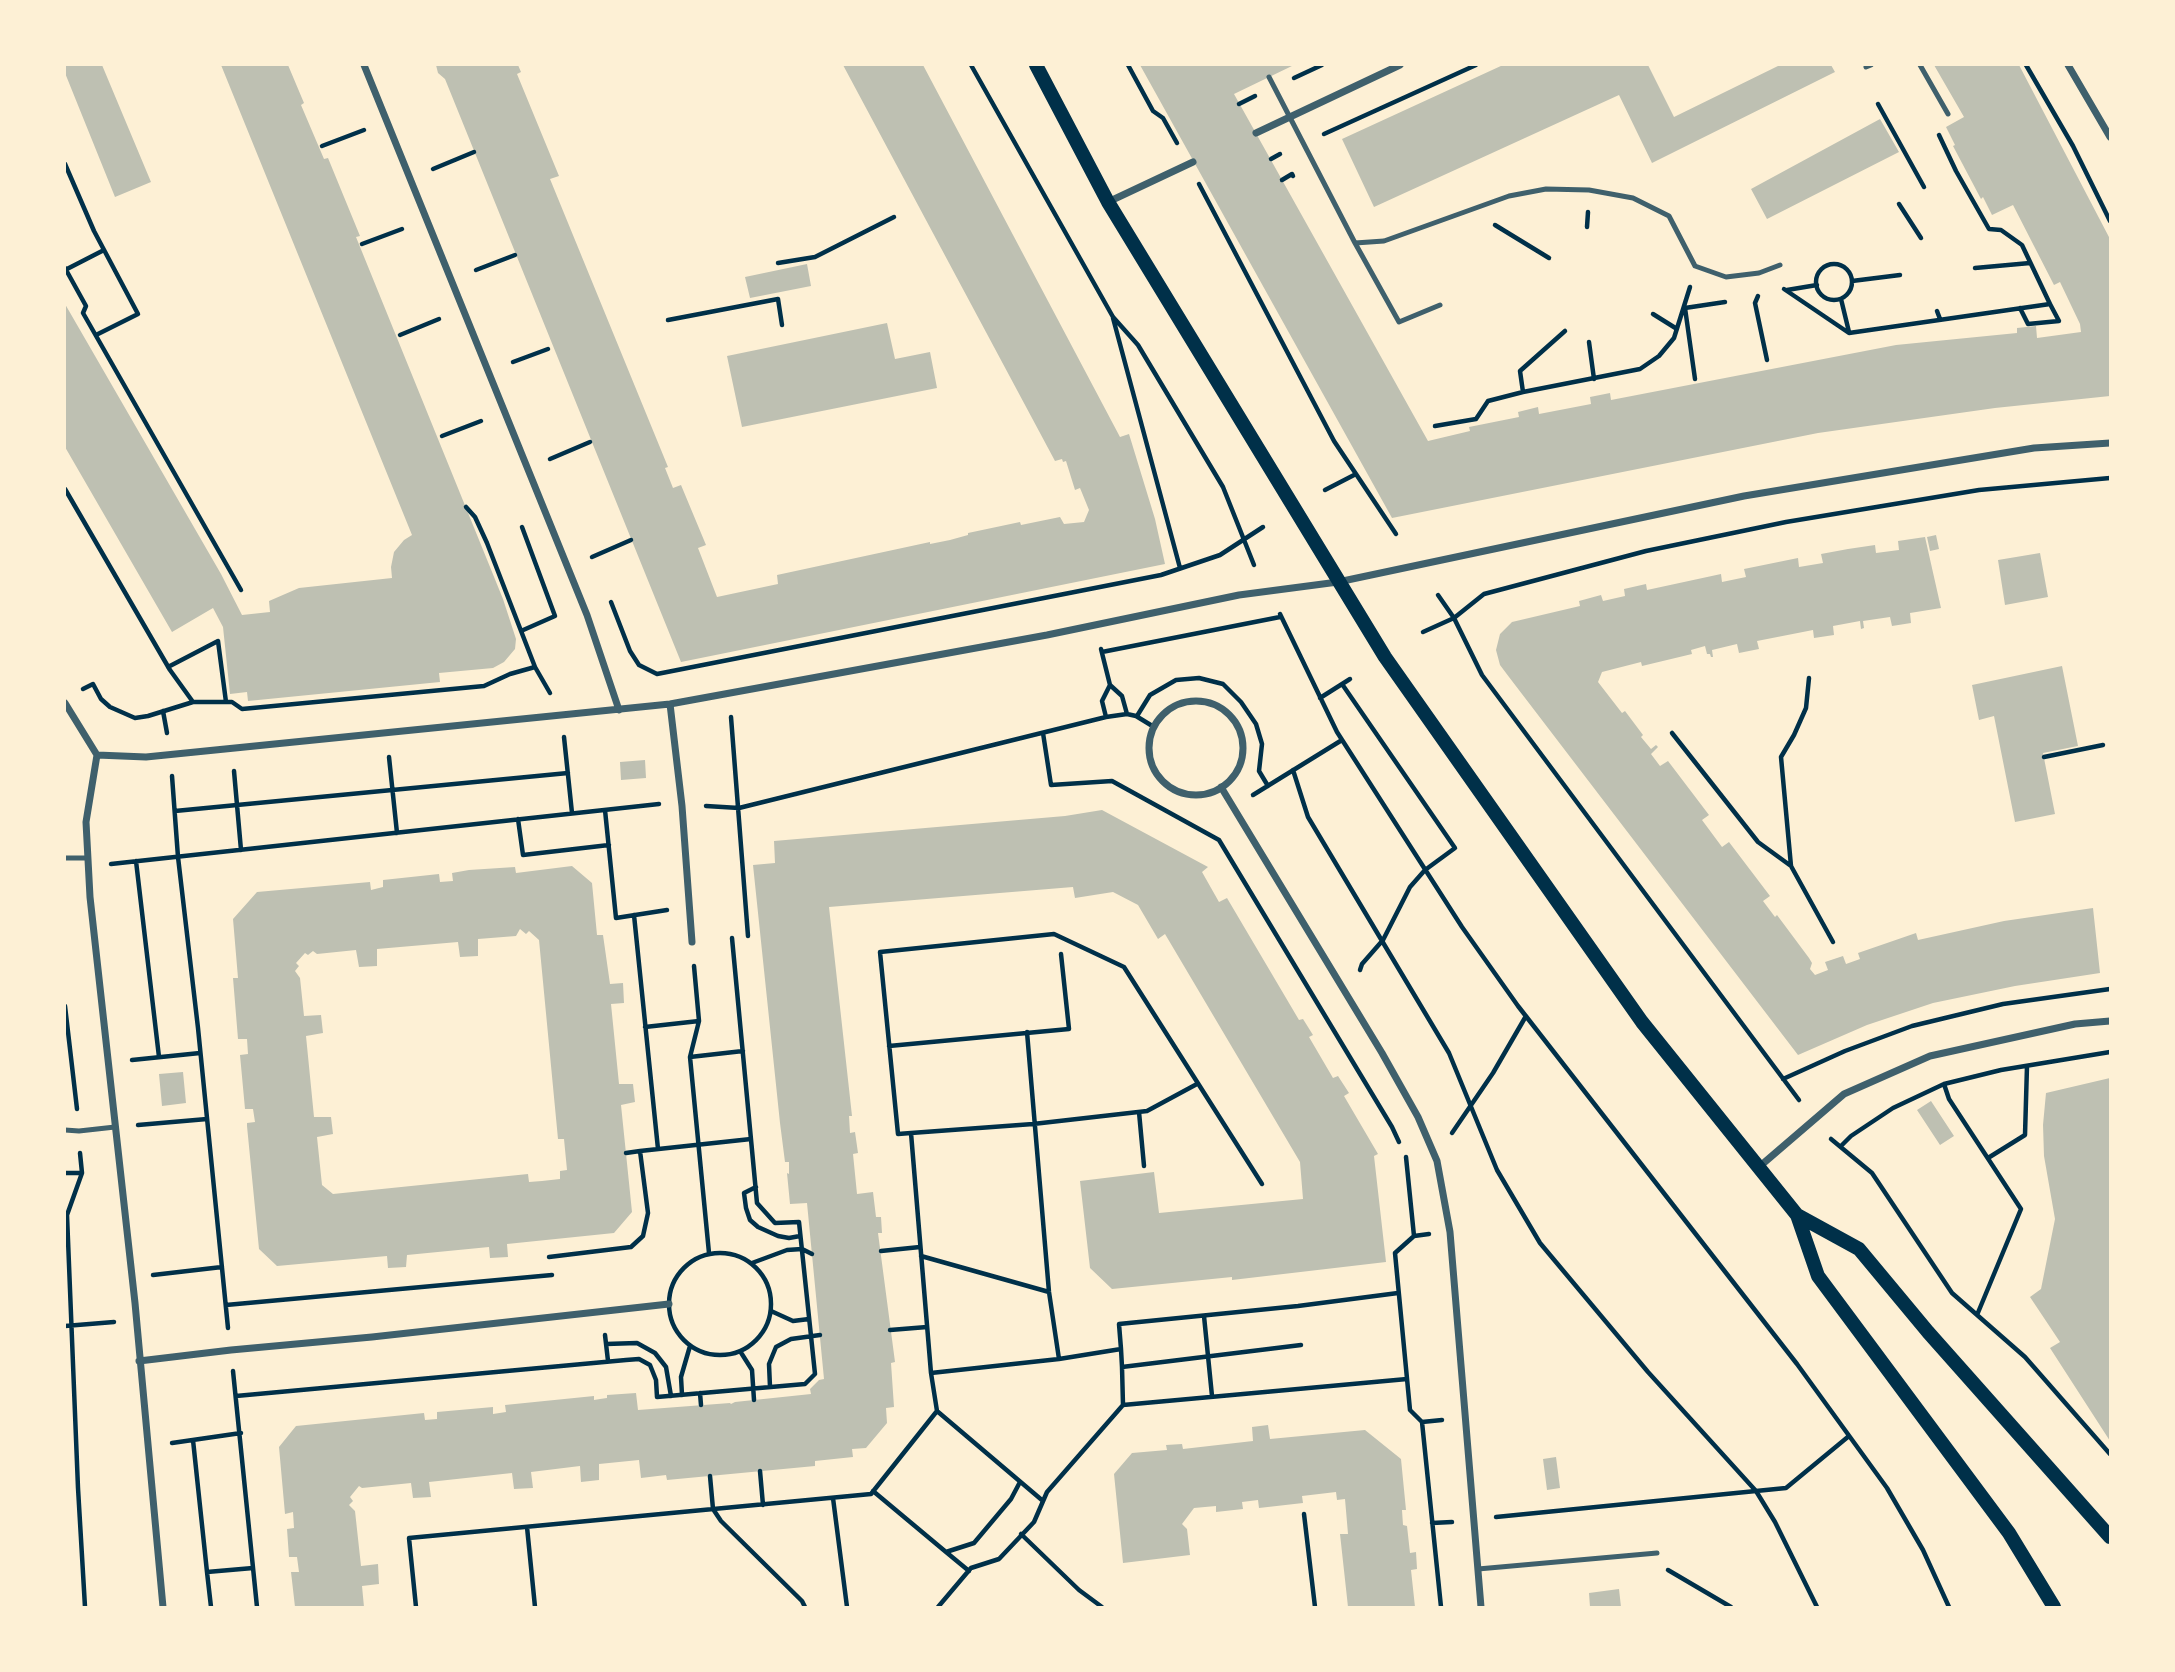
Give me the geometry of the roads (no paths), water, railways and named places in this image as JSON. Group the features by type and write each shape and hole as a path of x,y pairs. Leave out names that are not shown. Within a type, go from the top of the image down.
{"main road":[{"path":"1036,65 1108,202 1385,657 1642,1022 1797,1215 1818,1276 2009,1533 2054,1607"},
{"path":"1797,1215 1859,1249 1927,1332 2110,1537"}],"street":[{"path":"364,65 587,615 619,710"},
{"path":"1256,133 1400,65"},
{"path":"2068,65 2110,137"},
{"path":"1108,202 1193,162"},
{"path":"97,755 146,757 670,704 1047,635 1239,596 1338,582 1744,496 2034,449 2110,443"},
{"path":"1186,702 1207,702 1226,711 1237,723 1243,756 1237,771 1221,787 1213,792 1197,795 1181,793 1167,785 1157,773 1150,759 1149,743 1153,727 1167,711 1186,702"},
{"path":"65,703 97,755 86,822 90,897 132,1278 163,1607"},
{"path":"670,704 682,806 692,942"},
{"path":"1221,787 1418,1117 1437,1161 1450,1231 1481,1607"},
{"path":"1759,1167 1844,1094 1930,1056 2075,1024 2110,1021"},
{"path":"139,1361 668,1304"}],"lane":[{"path":"1920,65 1948,114"},
{"path":"1269,77 1288,118 1399,322 1440,305"},
{"path":"1355,243 1384,241 1509,196 1546,190 1589,190 1633,198 1669,216 1695,266 1726,277 1759,273 1780,265"},
{"path":"65,858 88,858"},
{"path":"65,1130 115,1127"},
{"path":"1478,1569 1657,1553"}]}
